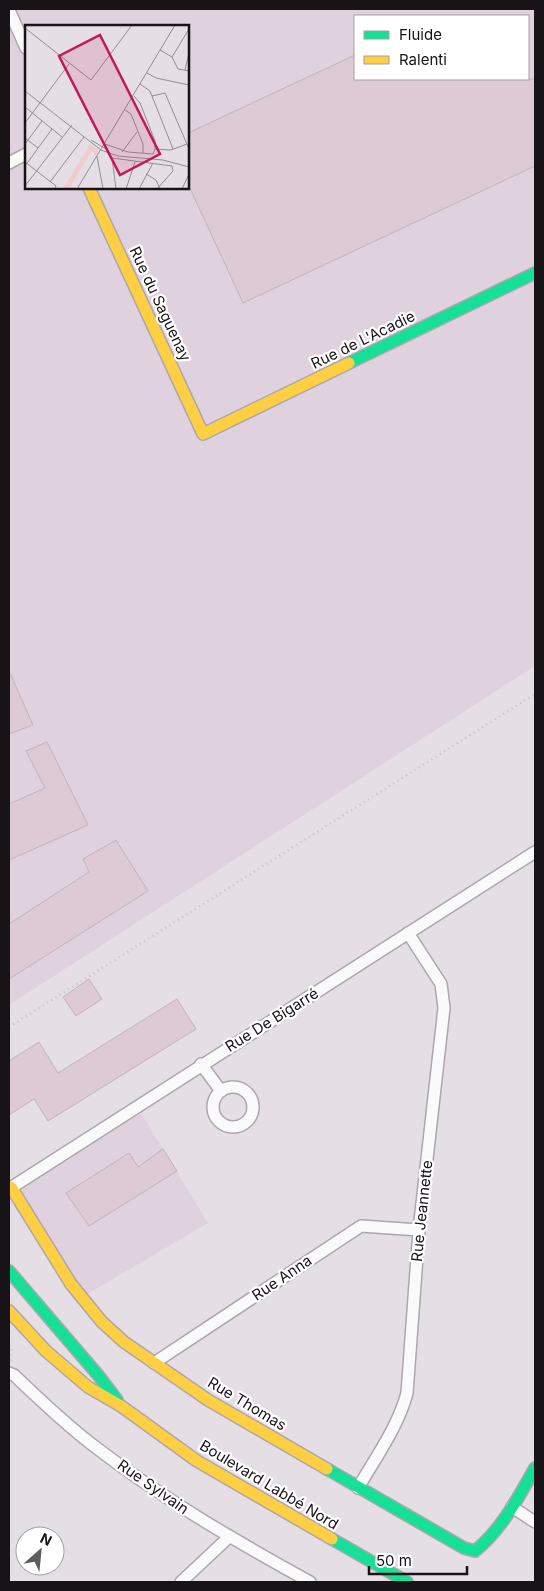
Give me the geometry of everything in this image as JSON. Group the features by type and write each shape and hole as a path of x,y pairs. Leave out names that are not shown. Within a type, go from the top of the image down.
{"street":[{"path":"9,10 25,46"},
{"path":"9,163 25,155"},
{"name":"Rue du Saguenay","path":"89,189 204,434"},
{"name":"Rue de L'Acadie","path":"204,434 535,273"},
{"name":"Rue De Bigarré","path":"10,1188 535,852"},
{"name":"Rue Jeannette","path":"358,1488 395,1425 403,1409 407,1393 419,1230 444,1008 440,984 408,932"},
{"path":"201,1064 221,1091"},
{"name":"Rue Thomas","path":"10,1188 71,1284 102,1322 124,1342 208,1400 464,1548 475,1551 484,1544 512,1507"},
{"name":"Rue Anna","path":"154,1363 361,1226 419,1230"},
{"name":"Boulevard Labbé Nord","path":"9,1271 98,1375 121,1406"},
{"name":"Boulevard Labbé Nord","path":"9,1311 46,1351 88,1386 121,1406 197,1461 407,1582"},
{"name":"Rue Sylvain","path":"9,1373 14,1375 92,1445 163,1496 228,1537 310,1582"},
{"path":"535,1468 512,1507 535,1522"},
{"path":"181,1582 228,1537"}],"path":[{"path":"9,1026 535,694"},
{"path":"9,1345 12,1356 9,1365"}],"shaded area":[{"path":"9,9 535,9 535,666 9,1005"},
{"path":"141,1113 208,1223 84,1296 17,1189"}],"building":[{"path":"354,55 354,80 535,79 535,166 243,303 189,186 189,133"},
{"path":"9,671 33,725 9,734"},
{"path":"47,742 88,825 9,860 9,804 45,788 26,751"},
{"path":"116,840 148,891 9,979 9,924 89,872 83,859"},
{"path":"89,979 102,999 76,1016 63,997"},
{"path":"177,999 196,1029 48,1121 34,1099 9,1115 9,1061 39,1042 58,1073"},
{"path":"163,1149 177,1171 89,1226 66,1193 129,1153 138,1167"}],"traffic: fast":[{"path":"349,363 535,273"},
{"path":"9,1271 117,1400"},
{"path":"327,1469 464,1548 475,1551 501,1523 516,1502 535,1468"},
{"path":"332,1539 407,1582"}],"traffic: slow":[{"path":"89,189 203,434 349,363"},
{"path":"11,1187 71,1284 102,1322 124,1342 208,1400 327,1469"},
{"path":"9,1311 46,1351 88,1387 121,1406 197,1461 332,1539"}]}
